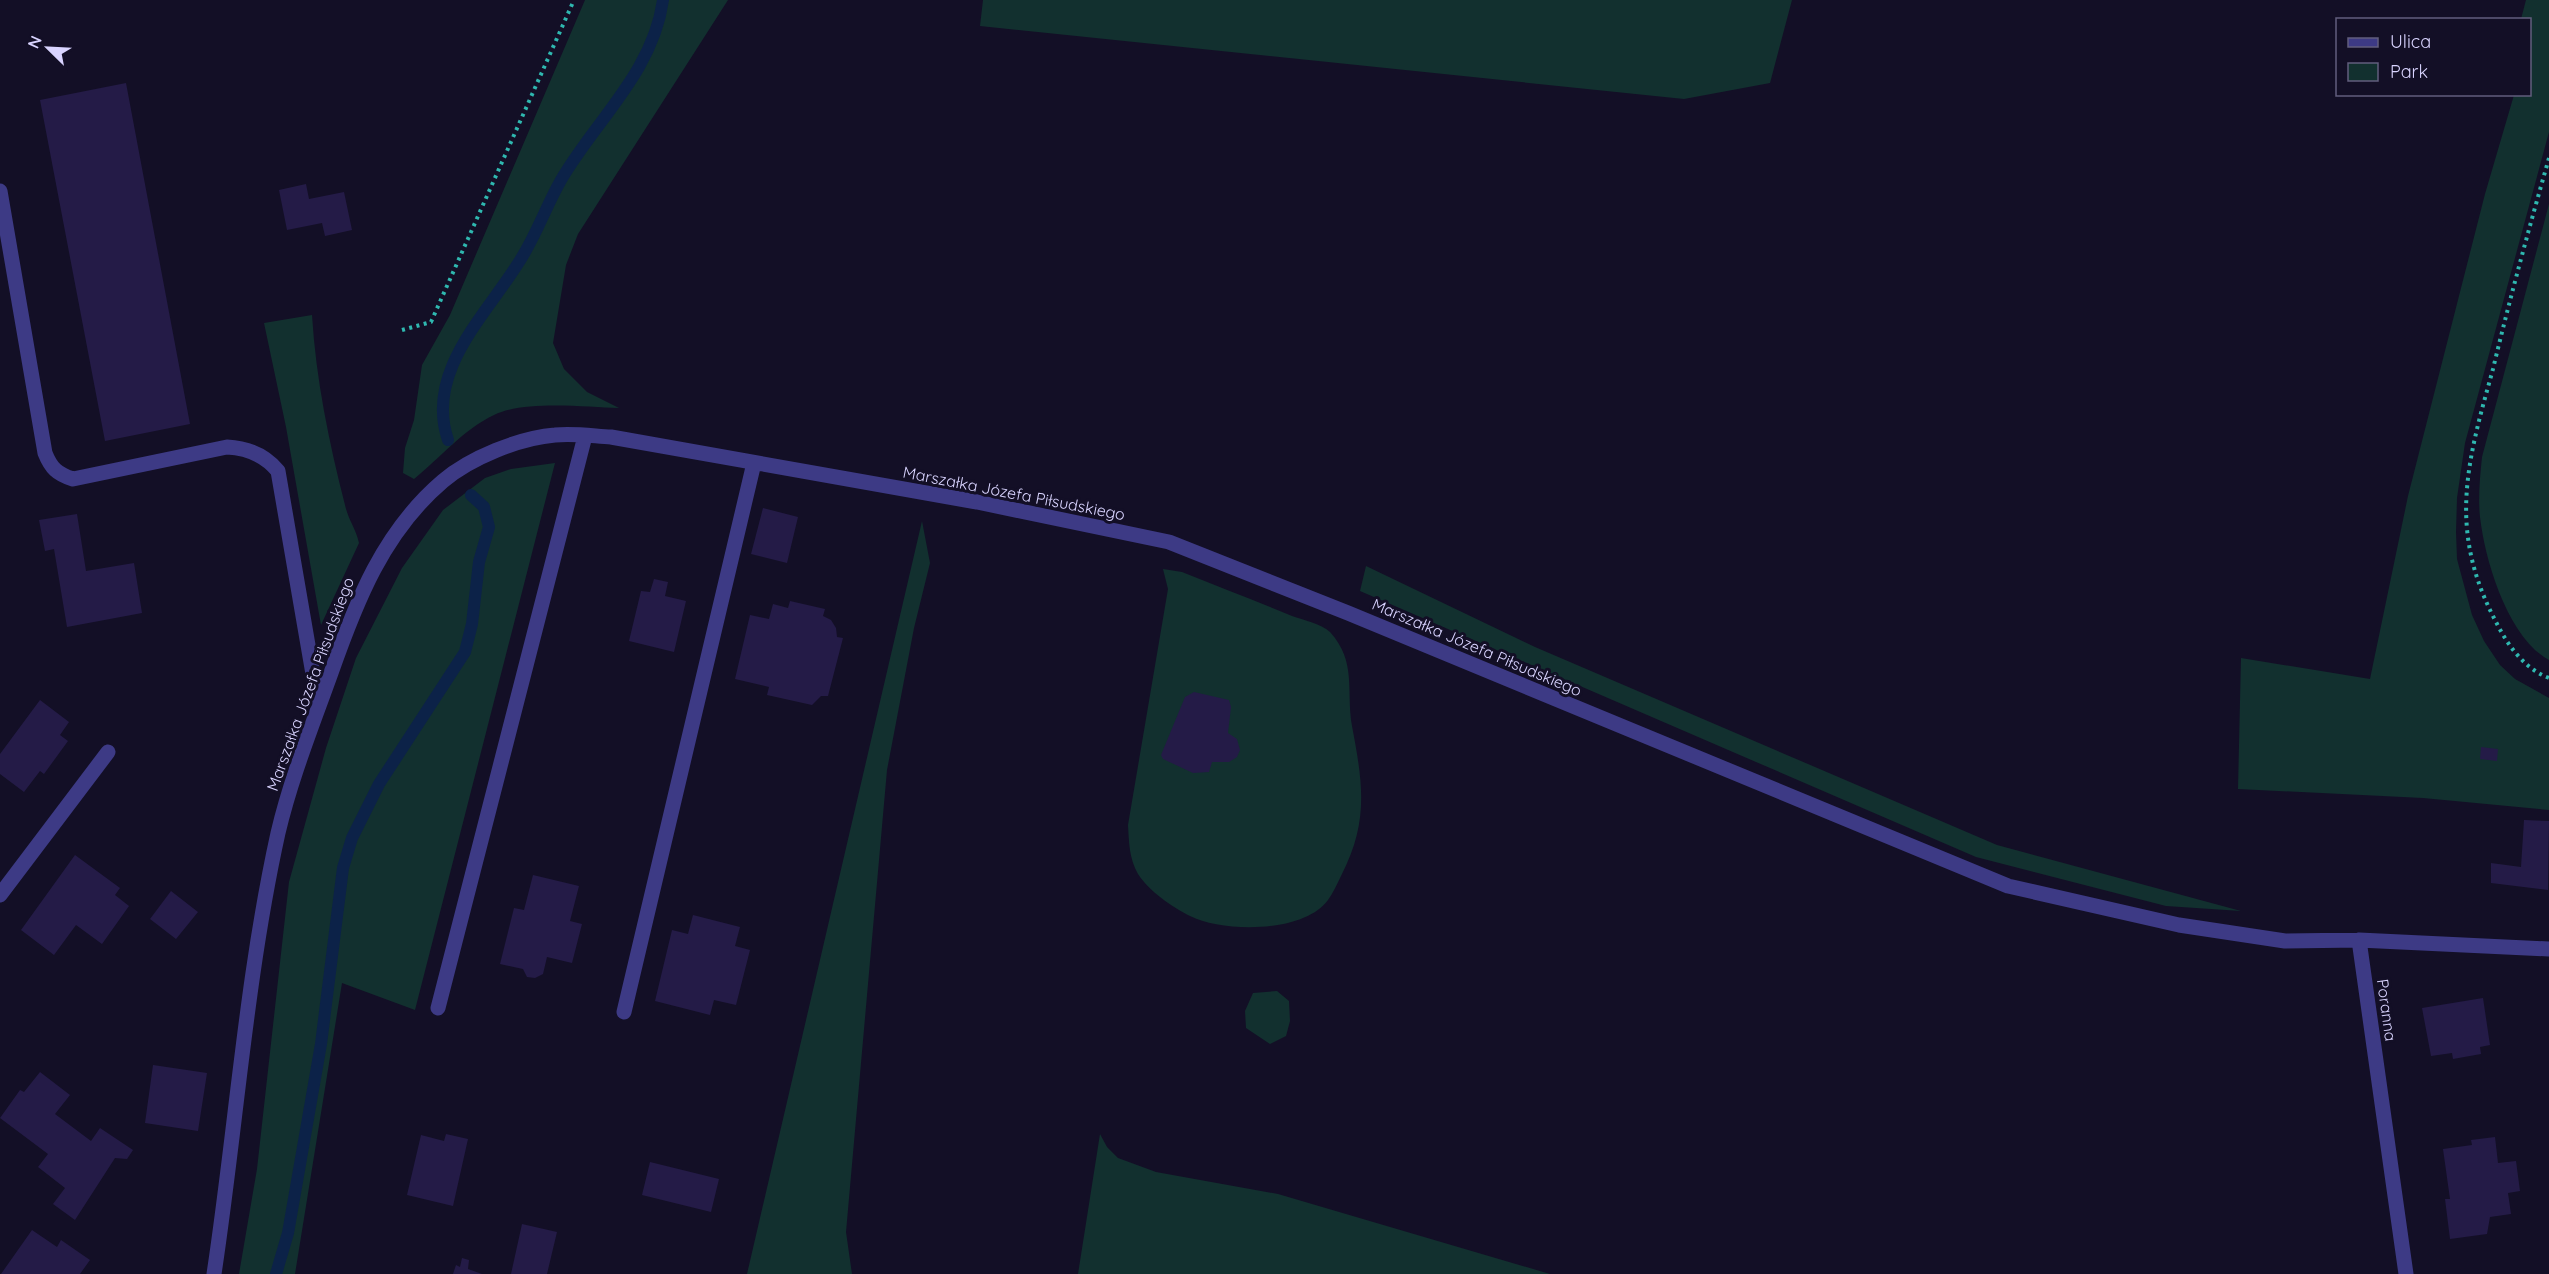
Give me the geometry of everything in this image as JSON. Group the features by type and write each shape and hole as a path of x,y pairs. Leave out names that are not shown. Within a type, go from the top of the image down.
{"street":[{"path":"0,191 45,453 51,468 61,476 73,479 227,447 242,448 270,462 278,471 319,706"},
{"name":"Marszałka Józefa Piłsudskiego","path":"214,1274 258,942 278,834 294,775 369,574 387,543 443,480 498,449 555,435 611,437 977,502 1169,542 1348,613 2008,886 2179,925 2285,940 2359,940"},
{"path":"438,1008 585,436"},
{"path":"624,1012 754,463"},
{"path":"0,895 108,752"},
{"path":"2359,940 2549,949"},
{"name":"Poranna","path":"2359,940 2406,1274"}],"path":[{"path":"402,330 430,322 574,0"},
{"path":"2549,158 2474,441 2467,504 2471,560 2483,596 2501,632 2519,658 2538,674 2549,678"}],"green space":[{"path":"585,0 728,0 578,234 566,265 553,343 564,369 587,392 619,408 538,406 507,410 472,428 414,479 403,473 405,448 414,420 422,365 450,315"},
{"path":"983,0 1792,0 1770,83 1684,99 980,26"},
{"path":"2526,0 2549,0 2549,132 2465,443 2457,498 2456,532 2457,559 2472,615 2484,641 2500,665 2515,679 2549,698 2549,810 2423,798 2238,789 2241,658 2370,679 2408,496 2485,194 2514,96 2531,96 2531,18 2521,18"},
{"path":"2549,204 2549,660 2534,649 2522,635 2501,597 2487,555 2479,502 2482,457"},
{"path":"312,315 320,387 329,434 346,510 359,543 321,625 286,427 264,323"},
{"path":"555,463 415,1010 342,983 295,1274 239,1274 257,1169 289,882 326,748 356,658 402,568 443,510 485,478 511,469"},
{"path":"922,521 930,563 914,628 887,770 846,1232 852,1274 747,1274"},
{"path":"1366,566 1535,647 1997,845 2241,911 2166,906 1976,857 1360,591"},
{"path":"1163,569 1182,572 1322,627 1330,632 1344,654 1349,677 1350,713 1361,785 1360,820 1350,856 1332,894 1317,911 1301,919 1263,927 1242,927 1205,922 1190,916 1161,898 1148,886 1135,868 1130,850 1128,825 1168,589"},
{"path":"1277,991 1289,1001 1290,1021 1286,1036 1270,1044 1246,1028 1245,1011 1253,993"},
{"path":"1100,1134 1107,1147 1118,1158 1156,1172 1278,1194 1550,1274 1078,1274"}],"building":[{"path":"126,83 190,424 105,441 40,100"},
{"path":"306,184 309,199 344,192 352,230 325,236 322,223 287,230 279,190"},
{"path":"763,508 798,517 787,563 751,554"},
{"path":"77,514 86,571 134,563 142,613 67,627 54,549 45,551 39,520"},
{"path":"654,579 668,582 665,596 686,601 674,652 629,641 641,591 650,592"},
{"path":"790,601 825,609 823,616 831,620 836,628 837,637 843,638 828,696 821,696 812,705 767,695 769,687 735,679 750,615 769,619 773,604 788,608"},
{"path":"1194,692 1229,700 1231,707 1228,733 1237,739 1240,750 1237,757 1229,762 1212,762 1209,772 1193,773 1163,759 1161,755 1185,697"},
{"path":"40,700 69,722 60,735 68,741 44,774 40,771 24,792 0,774 0,754"},
{"path":"2481,747 2498,749 2497,761 2480,759"},
{"path":"2524,820 2549,821 2548,890 2491,883 2491,863 2521,867"},
{"path":"75,855 120,888 115,895 129,906 102,944 76,925 54,955 21,930"},
{"path":"533,875 579,886 570,921 582,924 572,963 547,957 543,974 535,978 527,977 523,969 500,964 514,908 524,910"},
{"path":"171,891 198,912 176,939 150,919"},
{"path":"693,915 740,927 735,946 750,950 736,1005 714,1000 710,1015 655,1001 672,930 688,934"},
{"path":"2483,998 2490,1045 2480,1047 2481,1054 2453,1059 2452,1053 2431,1056 2422,1008"},
{"path":"153,1065 207,1073 198,1131 145,1123"},
{"path":"40,1072 70,1095 55,1114 91,1141 100,1128 133,1150 127,1159 115,1158 75,1220 53,1204 65,1188 38,1167 48,1154 0,1118 20,1090 24,1092"},
{"path":"446,1134 468,1139 453,1206 407,1195 421,1135 444,1141"},
{"path":"2495,1137 2498,1163 2516,1161 2520,1191 2508,1193 2511,1214 2490,1217 2487,1234 2450,1239 2445,1199 2450,1199 2443,1149 2472,1145 2471,1140"},
{"path":"650,1162 719,1179 711,1212 642,1195"},
{"path":"522,1224 557,1232 547,1274 511,1274"},
{"path":"32,1230 57,1247 61,1240 90,1260 80,1274 1,1274"},
{"path":"462,1258 469,1260 468,1269 482,1274 453,1274 456,1265 460,1267"}],"waterway":[{"path":"448,440 443,415 444,392 451,369 475,326 523,255 561,180 636,73 657,26 663,0"},
{"path":"276,1274 288,1233 321,1044 343,868 352,838 379,784 465,652 472,624 479,562 489,527 484,507 471,495"}]}
